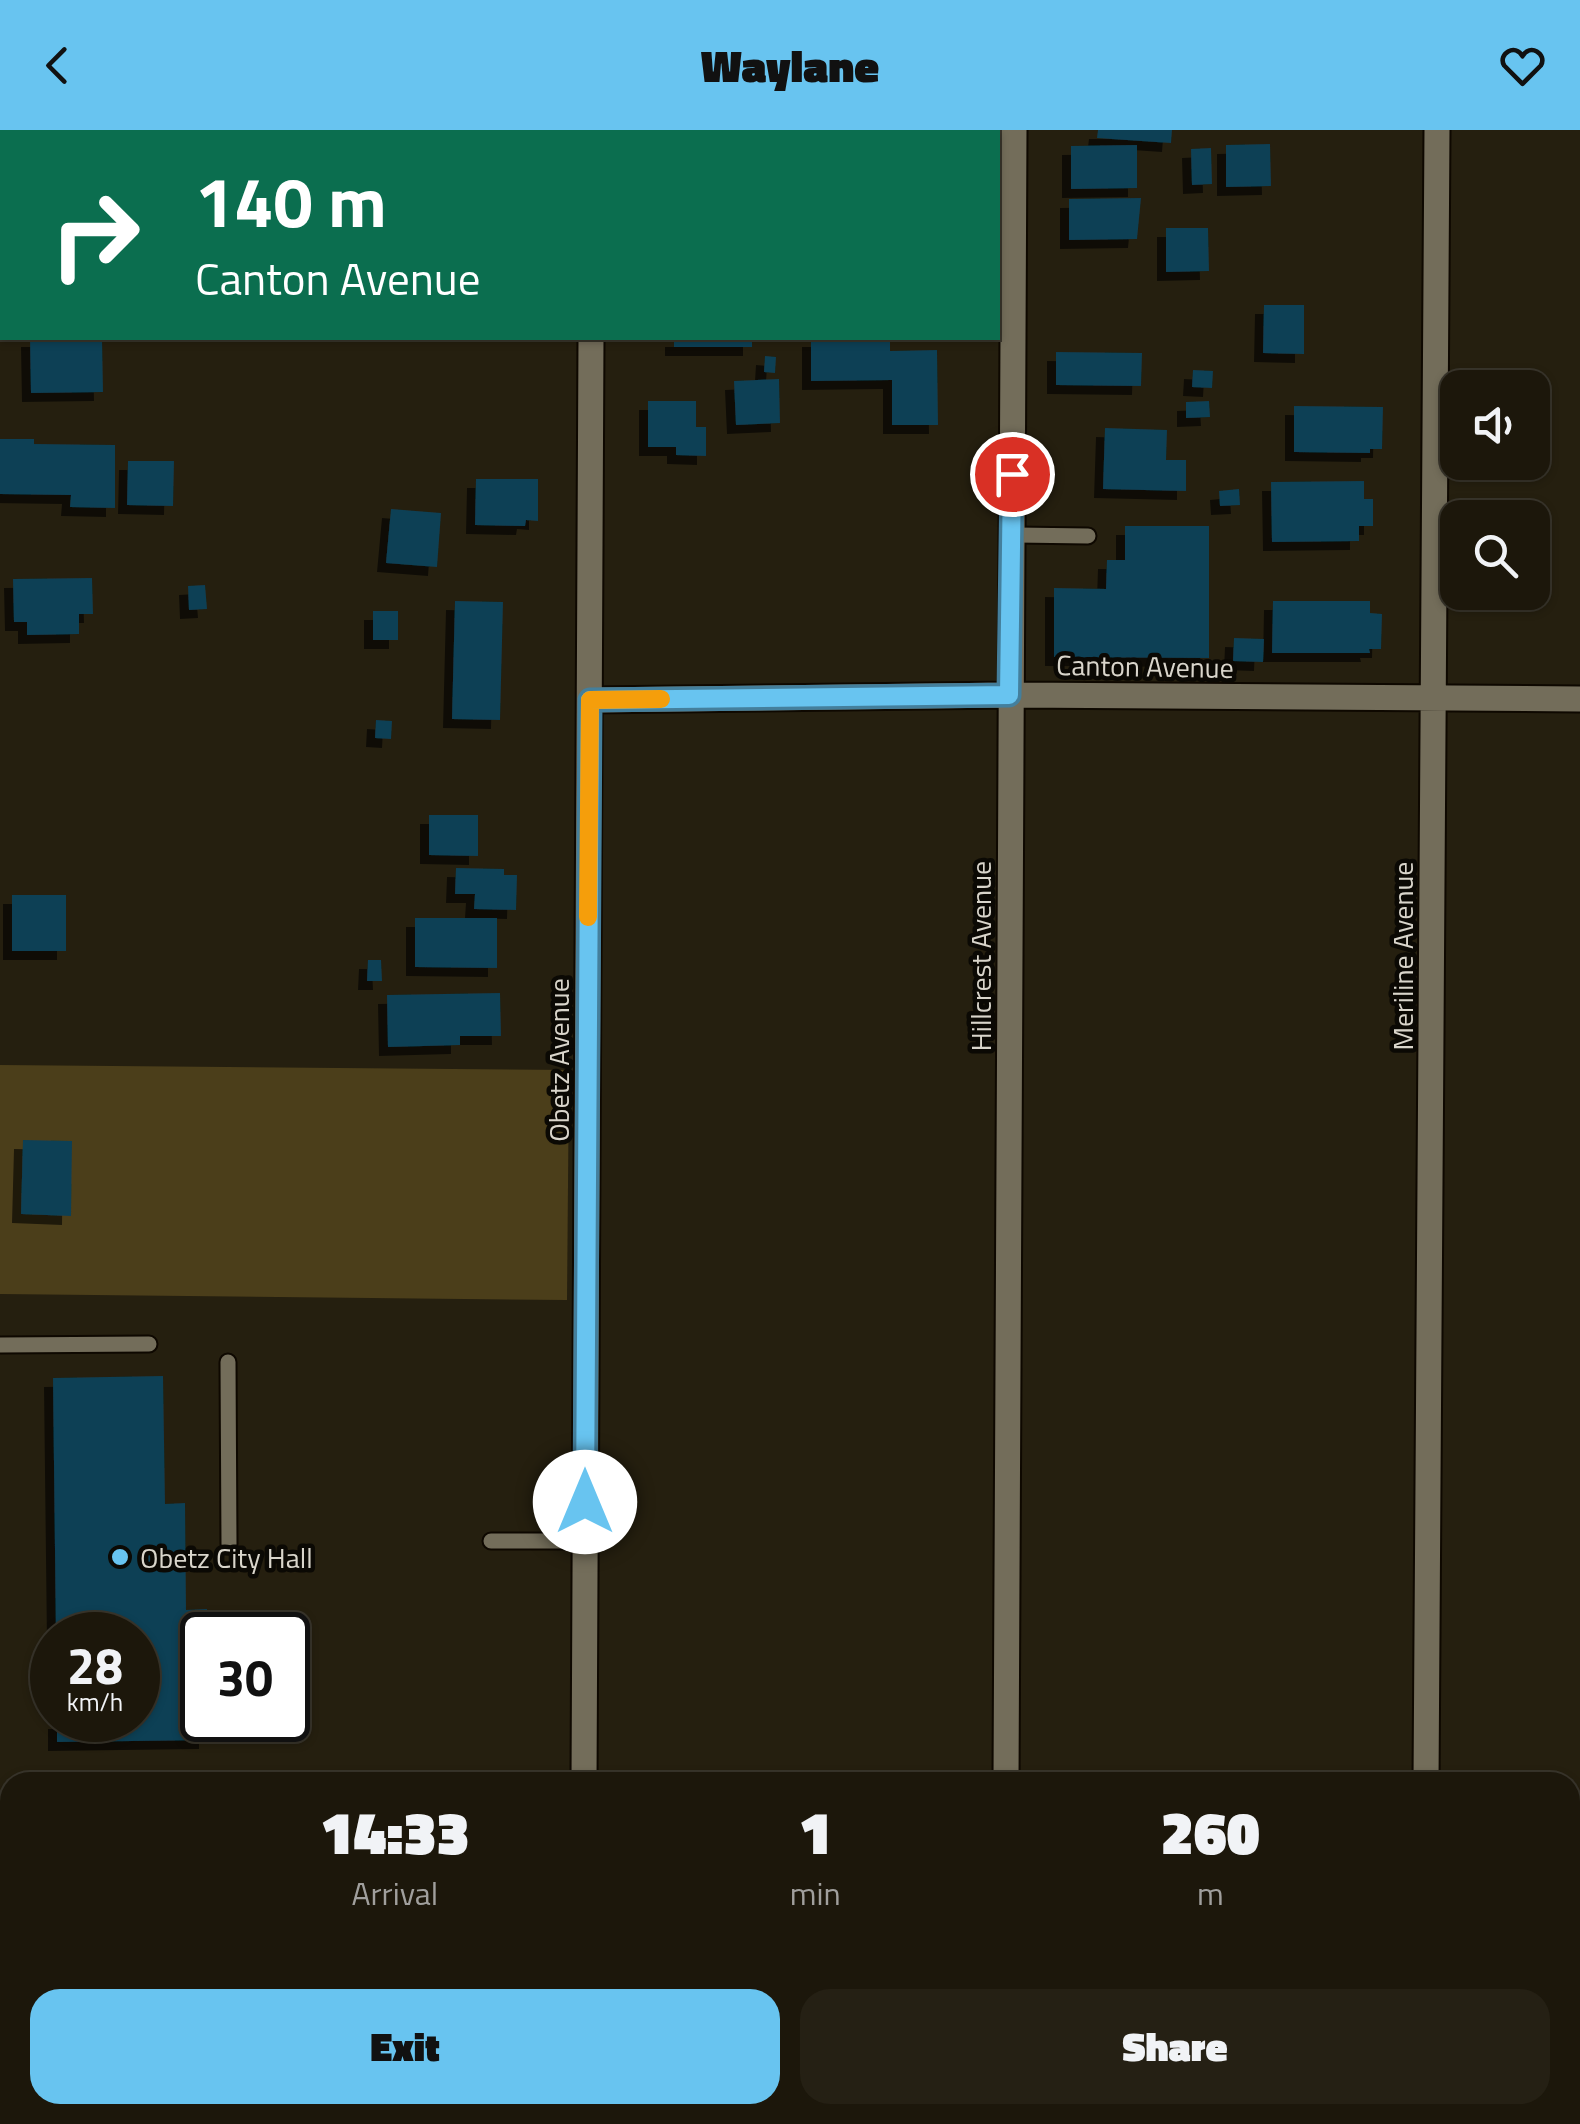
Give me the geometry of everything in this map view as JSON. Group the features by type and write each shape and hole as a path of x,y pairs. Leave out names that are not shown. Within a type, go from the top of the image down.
{"street":[{"name":"Hillcrest Avenue","path":"1006,1772 1014,130"},
{"name":"Meriline Avenue","path":"1426,1772 1438,130"},
{"name":"Obetz Avenue","path":"584,1772 591,340"},
{"name":"Canton Avenue","path":"590,700 1009,695 1580,699"}],"lane":[{"path":"1011,536 1088,536"},
{"path":"0,1345 149,1344"},
{"path":"228,1362 228,1544"},
{"path":"492,1541 585,1540"}],"shaded area":[{"path":"0,1065 569,1070 567,1300 0,1294"}],"building":[{"path":"1098,130 1172,130 1171,143 1097,138"},
{"path":"1270,144 1271,186 1226,187 1226,145"},
{"path":"1137,145 1137,188 1071,189 1071,146"},
{"path":"1211,148 1212,184 1192,185 1191,149"},
{"path":"1141,198 1137,239 1069,240 1069,199"},
{"path":"1166,228 1208,228 1209,271 1166,272"},
{"path":"1264,305 1304,305 1304,354 1263,353"},
{"path":"30,340 102,340 103,392 31,393"},
{"path":"674,340 752,340 752,347 674,347"},
{"path":"811,340 890,340 890,351 937,350 938,425 892,425 892,380 811,381"},
{"path":"1056,352 1142,353 1141,386 1056,385"},
{"path":"765,356 776,357 775,373 764,372"},
{"path":"1193,370 1213,371 1212,388 1192,387"},
{"path":"779,379 780,423 736,425 734,381"},
{"path":"648,401 696,401 696,427 706,427 706,456 676,455 676,447 648,447"},
{"path":"1209,401 1210,417 1186,418 1186,402"},
{"path":"1294,406 1383,407 1382,449 1370,449 1370,453 1294,452"},
{"path":"1105,428 1167,430 1166,460 1186,460 1186,491 1103,489"},
{"path":"0,439 34,439 34,444 115,445 115,508 70,507 71,495 0,494"},
{"path":"128,461 174,461 173,506 127,505"},
{"path":"476,479 538,479 538,521 526,520 525,526 475,525"},
{"path":"1364,481 1364,499 1373,499 1373,526 1359,526 1359,541 1272,542 1271,482"},
{"path":"1239,489 1240,505 1220,506 1219,491"},
{"path":"391,509 441,513 437,567 386,563"},
{"path":"1125,526 1209,526 1209,658 1054,657 1054,588 1106,589 1107,560 1125,560"},
{"path":"92,578 93,614 79,614 79,634 27,635 27,622 14,622 13,579"},
{"path":"205,585 207,609 189,610 188,586"},
{"path":"455,601 503,602 500,720 452,719"},
{"path":"1273,601 1370,601 1370,613 1382,614 1381,649 1369,649 1370,653 1272,653"},
{"path":"373,611 398,611 398,640 373,640"},
{"path":"1234,638 1264,639 1263,662 1233,661"},
{"path":"376,720 392,721 391,739 375,738"},
{"path":"429,815 478,815 478,856 429,855"},
{"path":"456,868 504,869 504,875 517,875 516,910 474,909 475,894 455,894"},
{"path":"12,895 66,895 66,951 12,951"},
{"path":"415,918 497,918 497,968 415,967"},
{"path":"368,960 381,960 382,981 367,981"},
{"path":"500,993 501,1036 460,1036 460,1045 388,1047 387,995"},
{"path":"23,1140 72,1141 71,1216 21,1214"},
{"name":"Obetz City Hall","path":"163,1376 165,1504 185,1503 186,1610 207,1609 180,1612 180,1740 160,1741 160,1612 56,1612 53,1378"}],"slow traffic":[{"path":"588,917 590,700 661,699"}],"place":[{"name":"Obetz City Hall","path":"120,1557"}],"route":[{"path":"585,1502 590,700 1009,695 1012,474"}]}
